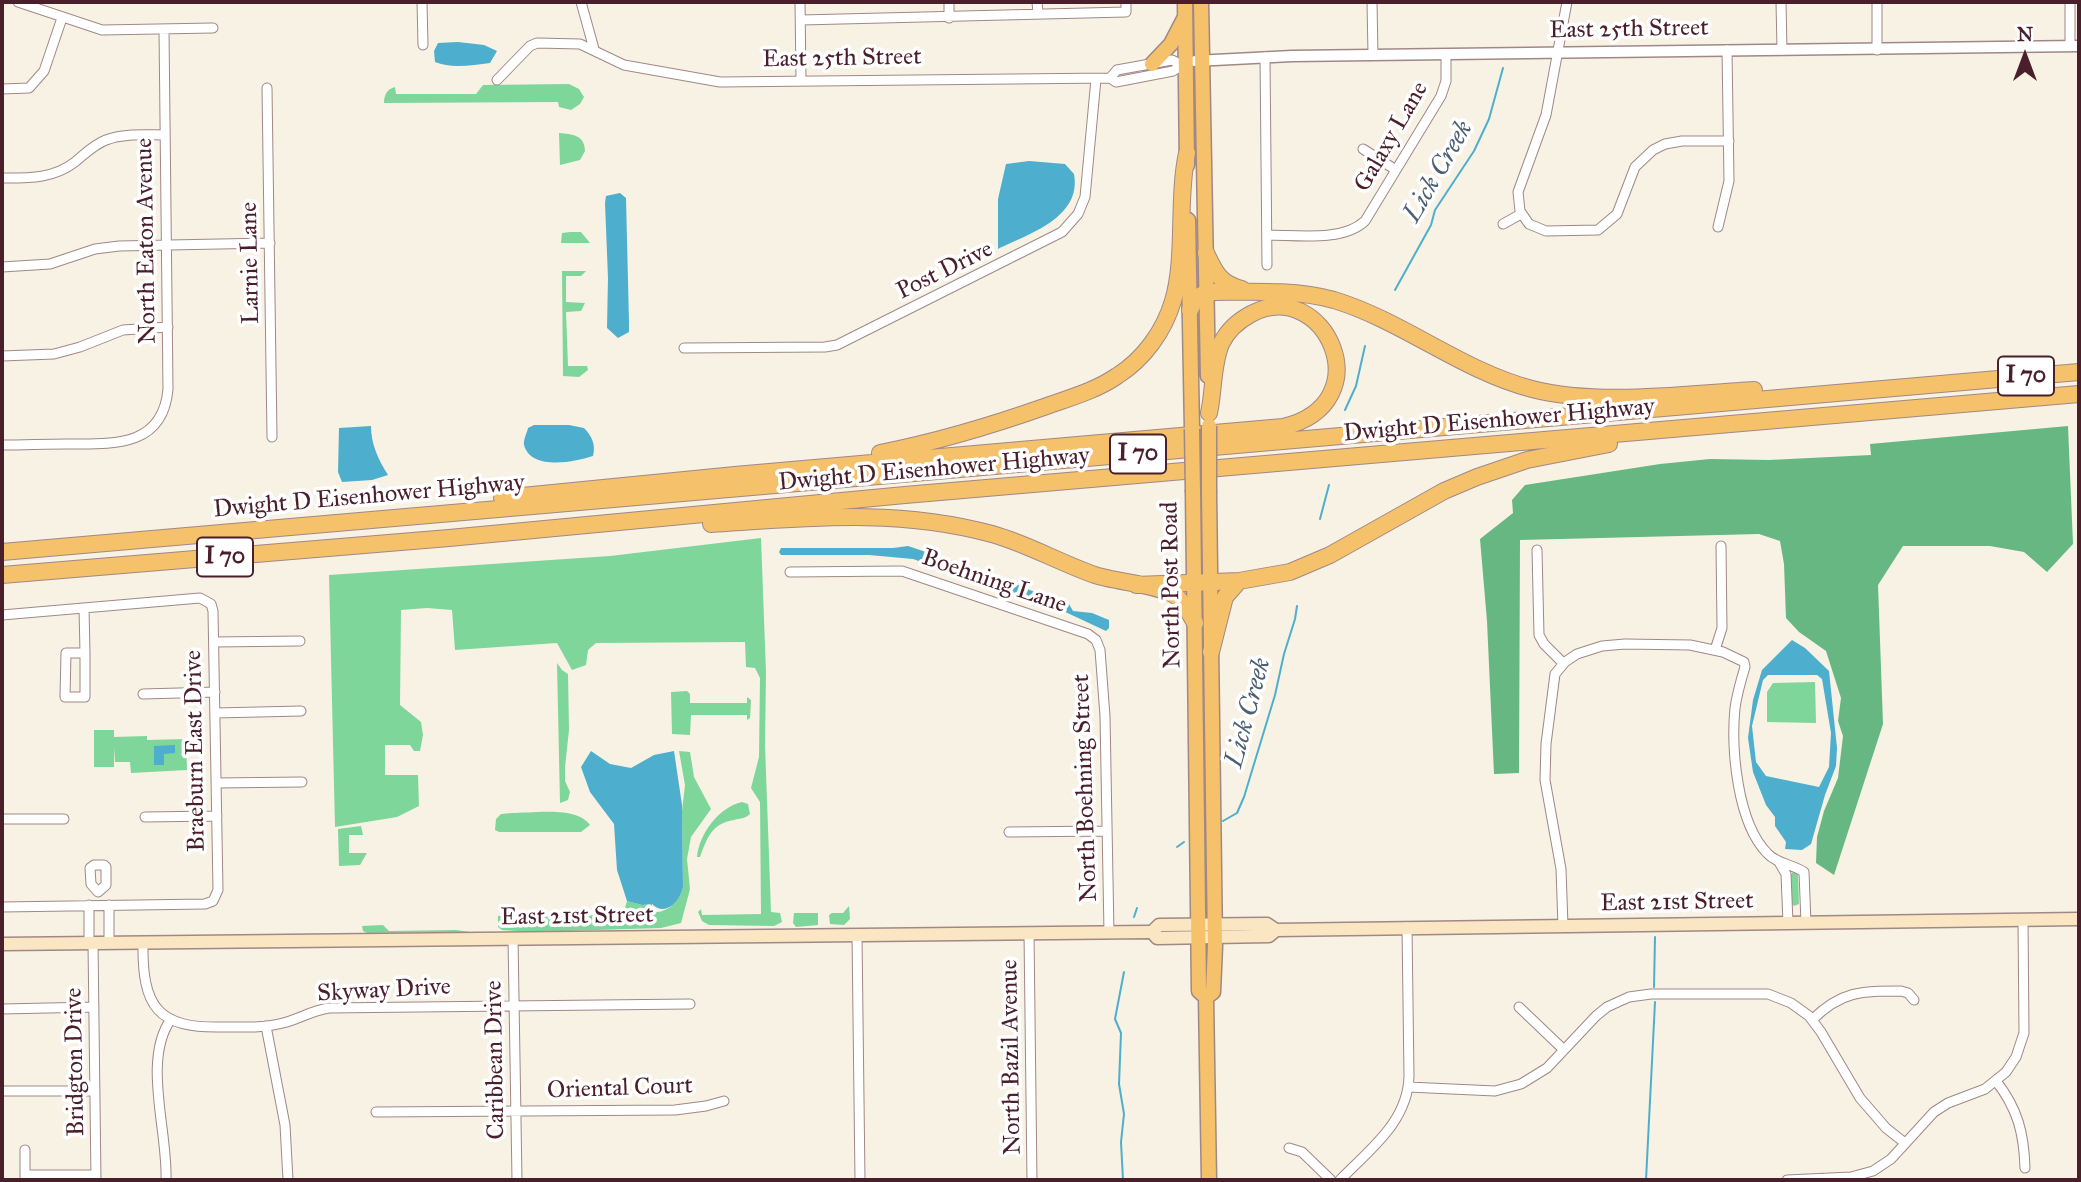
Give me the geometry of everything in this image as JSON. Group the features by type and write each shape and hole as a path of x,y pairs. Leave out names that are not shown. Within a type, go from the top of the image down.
{"highway":[{"path":"735,475 870,455 934,441 1004,421 1082,393 1117,377 1141,357 1154,341 1172,304 1177,272 1182,178 1187,153"},
{"path":"1206,253 1221,280 1230,286 1258,292"},
{"path":"1190,310 1196,298 1207,292 1296,293 1337,302 1498,377 1534,390 1569,396 1602,398 1973,380"},
{"path":"302,526 505,498 1283,427 1317,412 1327,400 1337,372 1337,359 1330,341 1311,318 1286,308 1265,308 1243,318 1228,333 1221,345 1209,420"},
{"name":"Dwight D Eisenhower Highway","path":"2,552 2079,372"},
{"name":"Dwight D Eisenhower Highway","path":"2,575 2079,394"},
{"path":"1136,585 1239,581 1279,575 1318,561 1456,485 1527,460 1594,446 1905,409"},
{"path":"449,538 557,535 747,522 897,517 923,519 988,533 1036,548 1048,556 1098,576 1175,595 1195,623"},
{"path":"1211,652 1225,597 1239,581"}],"main road":[{"name":"North Post Road","path":"1185,2 1183,63 1193,492 1211,652 1215,931 1213,992 1206,997"},
{"name":"North Post Road","path":"1201,2 1209,493 1202,581 1195,623 1196,856 1199,991 1206,997 1209,1180"},
{"path":"1152,64 1171,44 1185,18"},
{"path":"1196,856 1214,853"},
{"name":"East 21st Street","path":"2,944 1109,933 1152,932 1159,925 1215,931 1267,924 1276,930 2079,919"}],"street":[{"path":"18,2 102,30 213,29"},
{"path":"422,2 423,45"},
{"path":"581,2 594,49"},
{"path":"800,2 801,80"},
{"path":"949,2 949,18"},
{"path":"1037,2 1038,13"},
{"path":"801,20 1126,12 1126,2"},
{"path":"1372,2 1373,55"},
{"path":"1567,2 1546,115 1535,150 1519,185 1519,209 1530,226 1544,231 1598,230 1617,214 1634,169 1650,152 1676,142 1729,141"},
{"path":"1781,2 1782,50"},
{"path":"1877,2 1877,50"},
{"path":"2070,2 2075,46"},
{"path":"2,89 29,88 44,71 62,18"},
{"name":"North Eaton Avenue","path":"2,445 118,444 135,439 152,427 166,403 164,30"},
{"name":"East 25th Street","path":"497,80 535,43 580,44 624,65 713,81 1110,78 1116,82 1174,71 1183,63"},
{"name":"East 25th Street","path":"1110,78 1117,71 1172,60 1183,63 1265,57 2075,46"},
{"path":"1718,227 1728,187 1727,50"},
{"name":"Galaxy Lane","path":"1268,235 1339,234 1353,230 1368,216 1443,92 1446,54"},
{"path":"1265,57 1267,265"},
{"name":"Post Drive","path":"684,348 837,345 1062,232 1078,214 1084,197 1096,79"},
{"name":"Larnie Lane","path":"267,88 272,437"},
{"path":"2,178 33,178 54,173 75,162 99,143 114,137 165,135"},
{"path":"1363,149 1396,170"},
{"path":"1503,225 1519,209"},
{"path":"2,267 46,265 95,249 119,246 270,243"},
{"path":"2,356 58,354 117,332 143,327 167,327"},
{"path":"1715,650 1722,628 1721,546"},
{"path":"1537,550 1539,635 1563,663"},
{"name":"Boehning Lane","path":"790,572 902,571 1088,634 1098,642"},
{"name":"Braeburn East Drive","path":"84,608 200,598 213,608 218,890 214,900 205,904 99,905"},
{"path":"2,615 84,608 86,696 67,698 64,655 85,653"},
{"path":"214,642 300,641"},
{"name":"North Boehning Street","path":"1098,642 1105,716 1109,933"},
{"path":"1563,926 1561,869 1547,802 1545,771 1554,678 1563,663 1582,652 1606,645 1673,644 1715,650 1745,663 1734,715 1737,776 1746,813 1768,854 1779,862 1798,867 1804,872 1806,923"},
{"path":"143,694 215,692"},
{"path":"216,713 301,711"},
{"path":"216,783 302,782"},
{"path":"145,817 217,816"},
{"path":"2,819 64,818"},
{"path":"1009,832 1107,831"},
{"path":"1779,862 1786,874 1788,923"},
{"path":"98,892 109,943"},
{"path":"2,907 99,905"},
{"name":"Bridgton Drive","path":"96,1178 91,943 99,905"},
{"path":"1787,1180 1858,1176 1886,1163 1934,1112 1997,1081 2015,1059 2023,1035 2023,920"},
{"path":"1340,1180 1394,1124 1404,1103 1408,1087 1407,927"},
{"name":"North Bazil Avenue","path":"1029,933 1032,1180"},
{"path":"857,935 860,1180"},
{"name":"Caribbean Drive","path":"513,939 517,1180"},
{"path":"143,942 146,987 153,1003 171,1019 160,1039 156,1062 166,1180"},
{"path":"1812,1020 1832,1002 1853,993 1900,991 1908,993 1914,1000"},
{"path":"1408,1087 1453,1091 1505,1090 1533,1078 1607,1007 1622,999 1643,994 1768,994 1791,1003 1812,1020 1860,1098 1886,1128 1905,1143"},
{"name":"Skyway Drive","path":"171,1019 197,1028 266,1027 329,1008 690,1004"},
{"path":"2,1009 94,1007"},
{"path":"1518,1007 1564,1050"},
{"path":"266,1027 285,1125 288,1180"},
{"path":"1997,1081 2012,1102 2021,1123 2025,1168"},
{"path":"2,1091 95,1091"},
{"name":"Oriental Court","path":"376,1112 675,1110 724,1101"},
{"path":"1289,1147 1304,1154 1331,1180"},
{"path":"25,1150 25,1178 96,1178"}],"green space":[{"path":"569,84 579,89 584,97 580,104 571,110 559,107 558,102 384,103 386,93 395,87 396,94 476,94 483,85"},
{"path":"559,133 573,135 583,142 585,151 580,160 560,165"},
{"path":"581,232 590,243 561,243 562,233"},
{"path":"562,271 586,271 581,276 566,276 566,302 585,303 581,311 566,312 568,366 587,366 588,370 579,377 563,376"},
{"path":"2068,426 2073,544 2047,572 2024,552 1990,546 1903,546 1878,585 1883,724 1834,875 1816,863 1817,837 1824,811 1838,778 1843,736 1838,721 1841,698 1826,651 1799,632 1786,618 1784,564 1780,541 1759,534 1520,540 1519,773 1494,774 1487,621 1480,539 1513,513 1512,500 1525,485 1710,459 1769,460 1871,455 1870,444"},
{"path":"761,538 771,912 780,913 782,922 774,926 709,925 702,921 698,912 701,909 702,915 761,914 760,802 751,788 759,757 760,678 755,668 746,667 745,642 596,643 588,650 586,665 572,670 557,643 455,650 452,610 401,610 400,705 421,722 423,735 420,751 414,751 410,745 385,745 385,775 418,775 419,806 397,817 335,827 329,575 610,556"},
{"path":"557,663 568,674 569,730 565,781 570,792 568,800 560,803"},
{"path":"1815,682 1816,723 1767,722 1767,692 1773,683"},
{"path":"687,691 690,694 690,703 747,703 747,697 751,700 750,718 747,720 747,715 691,715 690,735 672,734 671,692"},
{"path":"94,730 114,730 114,737 186,739 187,770 131,773 130,762 115,762 114,747 114,767 94,767"},
{"path":"679,751 690,752 694,777 711,809 691,837 687,859 690,889 681,923 661,928 532,932 502,930 498,927 498,916 623,915 627,901 642,905 652,904 652,912 663,911 672,906 683,887 682,811 685,785"},
{"path":"742,802 748,804 750,814 715,828 700,857 697,857 702,839 712,823 726,809"},
{"path":"542,812 575,815 590,825 581,832 495,830 496,819 501,814"},
{"path":"361,826 363,835 349,835 349,853 367,853 360,865 339,866 338,829"},
{"path":"1793,872 1798,874 1799,904 1794,906 1791,875"},
{"path":"849,906 850,919 844,925 830,924 829,915 843,913"},
{"path":"794,913 818,913 818,925 796,927 793,923"},
{"path":"383,925 389,931 470,932 367,933 362,926"}],"water":[{"path":"438,43 484,45 497,51 490,63 455,66 435,62 434,51"},
{"path":"1029,161 1065,164 1074,174 1074,189 1070,202 1050,222 998,249 998,199 1006,164"},
{"path":"620,193 626,198 629,332 618,338 607,328 605,203 606,196"},
{"path":"534,425 584,428 593,441 593,456 565,462 535,459 524,445 528,428"},
{"path":"371,426 376,451 388,475 372,480 342,482 338,472 339,428"},
{"path":"908,546 1059,599 1069,604 1073,611 1092,613 1109,620 1109,628 1106,631 1061,610 913,559 869,555 781,555 779,552 781,548"},
{"path":"1792,640 1805,648 1829,671 1837,748 1836,766 1811,844 1802,850 1785,849 1786,842 1775,826 1775,817 1766,805 1753,772 1748,738 1753,700 1762,670","holes":["1768,675 1817,675 1822,679 1831,733 1829,767 1819,787 1766,776 1756,762 1752,726 1763,680"]},
{"path":"175,745 175,753 164,754 164,765 154,765 154,746"},
{"path":"591,751 610,764 631,768 654,755 674,751 682,805 683,887 675,902 667,908 627,901 617,870 614,824 590,792 581,767"}],"waterway":[{"name":"Lick Creek","path":"1395,290 1431,225 1435,210 1474,151 1489,119 1503,68"},
{"name":"Lick Creek","path":"1345,410 1356,386 1365,346"},
{"name":"Lick Creek","path":"1320,519 1329,485"},
{"name":"Lick Creek","path":"1223,821 1237,813 1244,797 1275,695 1297,606"},
{"name":"Lick Creek","path":"1177,847 1184,842"},
{"name":"Lick Creek","path":"1134,917 1137,908"},
{"path":"1654,987 1655,937"},
{"name":"Lick Creek","path":"1123,1180 1121,1142 1124,1114 1119,1084 1121,1033 1115,1019 1124,972"},
{"path":"1646,1180 1655,1002"}]}
